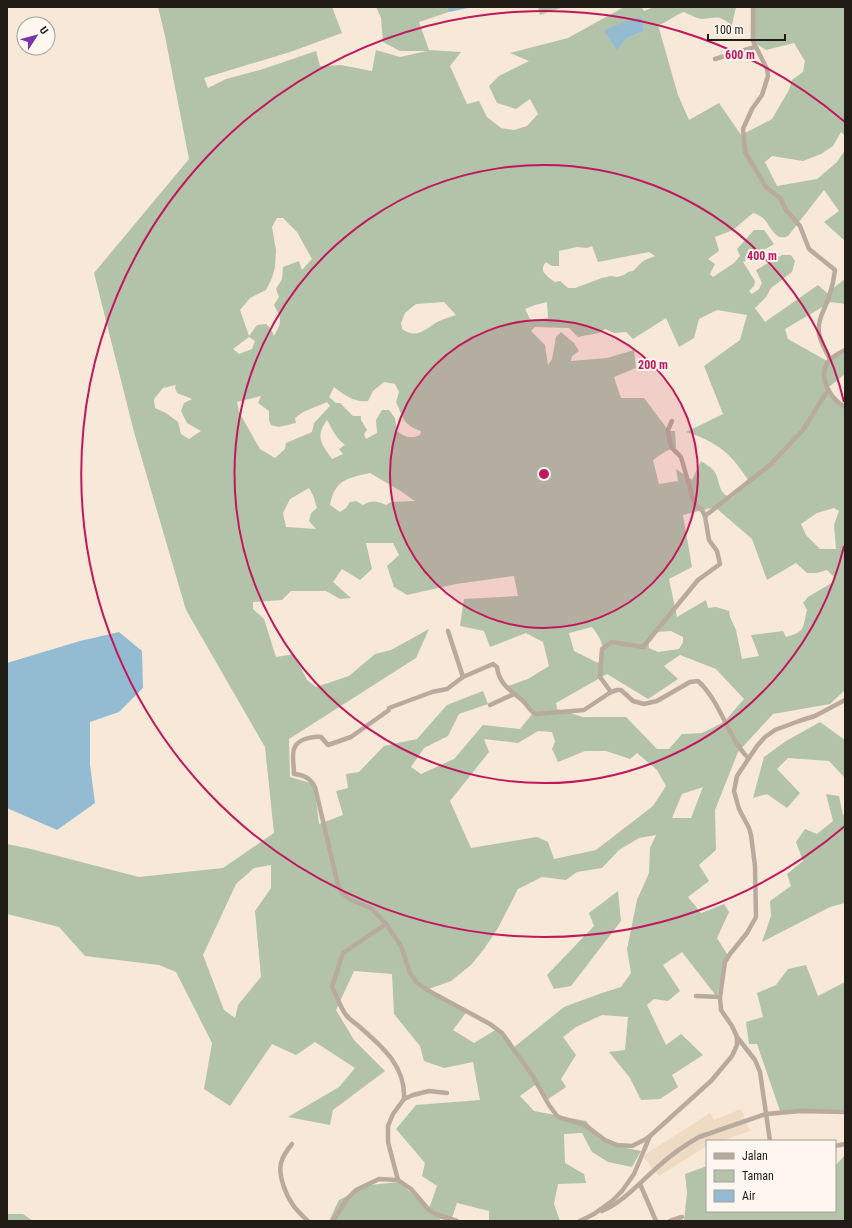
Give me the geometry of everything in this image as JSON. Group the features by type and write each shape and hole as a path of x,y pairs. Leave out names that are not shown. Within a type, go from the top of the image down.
{"street":[{"path":"753,7 752,37 755,47 767,69 768,76 762,94 743,129 745,152 766,187 781,199 786,210 800,226 809,250 835,270 829,298 822,314 819,326 819,335 830,359"},
{"path":"716,59 755,47"},
{"path":"845,350 830,359 824,374 828,390 836,401 845,407"},
{"path":"705,516 770,465 803,430 828,390"},
{"path":"611,692 600,677 602,649 612,642 643,647 698,580 720,564 717,552 709,540 705,516 702,510 697,507 693,499 681,457 672,448 670,443 668,430 672,421"},
{"path":"448,631 463,677"},
{"path":"737,1037 737,1045 732,1056 711,1081 650,1136 632,1146 617,1145 605,1140 585,1125 557,1116 532,1075 502,1032 417,983 410,973 401,946 386,924 371,908 351,900 342,893 338,885 315,787 310,779 302,775 294,774 293,748 298,742 308,738 321,737 328,745 351,737 389,710 389,708 432,692 447,689 463,677 493,664 497,667 498,675 504,685 523,701 532,712 536,714 584,710 611,692 617,690 621,690 633,701 644,704 657,702 690,682 698,681 705,688 721,714 730,734 748,758"},
{"path":"490,705 514,694"},
{"path":"770,1140 760,1072 755,1060 737,1037 732,1026 721,1010 720,997 725,962 747,933 756,917 755,866 750,828 739,809 734,791 737,776 748,758 765,737 775,730 815,716 845,700"},
{"path":"386,924 343,953 332,987 346,1015 382,1046 392,1060 402,1076 404,1085 404,1099"},
{"path":"696,996 720,997"},
{"path":"398,1180 388,1142 388,1126 393,1114 404,1099 413,1095 430,1091 447,1093"},
{"path":"580,1221 611,1207 640,1184 661,1164 690,1142 708,1134 766,1114 801,1111 845,1112"},
{"path":"594,1214 612,1201 622,1191 634,1174 650,1136"},
{"path":"292,1144 285,1153 281,1164 281,1172 290,1201 308,1221"},
{"path":"333,1221 346,1200 356,1190 379,1179 398,1180 411,1189 429,1210 435,1214 456,1221"},
{"path":"640,1184 656,1221"},
{"path":"670,1221 682,1217"}],"shaded area":[{"path":"741,1109 750,1131 724,1140 706,1140 706,1147 659,1176 643,1156 710,1113 714,1120"}],"green space":[{"path":"158,7 332,7 342,33 290,52 204,78 208,88 226,79 260,70 316,51 320,66 341,65 372,71 376,50 400,57 427,51 400,51 383,42 381,18 376,7 447,7 449,12 419,22 429,50 461,52 450,66 467,104 479,101 487,117 501,128 514,130 527,126 538,114 530,99 516,109 497,103 489,86 499,76 529,61 510,53 568,38 624,7 641,7 644,11 654,7 736,7 732,25 720,18 700,19 684,12 658,25 678,95 689,120 719,103 741,135 772,119 789,90 792,80 803,72 805,61 794,43 766,50 758,45 753,39 753,7 845,7 845,136 841,132 833,146 821,154 803,161 772,156 765,162 777,186 817,179 837,162 845,150 845,241 824,222 839,211 824,190 788,236 780,237 764,219 753,213 733,230 715,237 719,251 708,259 715,264 710,274 713,277 734,263 740,256 737,249 754,230 764,230 774,244 743,262 755,281 754,286 749,291 752,294 759,289 762,283 756,270 782,255 791,255 795,261 792,272 771,288 766,297 755,308 765,322 818,285 827,293 845,279 845,304 831,302 785,329 788,339 827,361 845,352 845,374 824,391 845,408 845,690 830,704 773,714 738,752 715,810 716,850 699,865 709,881 688,897 701,913 724,904 729,912 717,938 727,954 717,997 682,952 663,965 680,991 668,1001 654,999 647,1005 666,1045 681,1034 703,1055 672,1075 678,1087 660,1099 641,1100 630,1078 609,1052 625,1050 628,1017 602,1015 576,1027 563,1037 576,1055 561,1079 566,1087 547,1100 535,1085 520,1096 534,1111 586,1121 600,1139 621,1147 641,1151 632,1167 608,1162 592,1152 582,1133 564,1134 565,1163 584,1174 586,1183 558,1184 554,1204 560,1221 489,1221 489,1211 457,1203 451,1221 440,1219 439,1221 329,1221 339,1200 369,1185 399,1182 429,1209 437,1186 422,1176 425,1163 396,1129 416,1105 480,1100 473,1062 444,1068 424,1061 420,1046 394,1014 392,974 354,971 336,1010 354,1040 385,1071 333,1110 330,1125 288,1117 339,1087 355,1068 315,1042 296,1055 272,1044 230,1106 204,1089 212,1043 176,972 159,965 85,956 59,927 7,914 7,844 139,877 223,868 274,833 265,747 186,610 134,432 94,273 189,159","holes":["642,17 644,31 625,39","277,218 283,218 297,232 312,259 302,270 299,261 283,267 282,279 276,289 279,297 274,305 280,317 280,324 274,336 271,329 266,324 257,325 249,336 240,310 250,298 266,290 272,278 275,267 276,250 272,227","592,246 598,262 649,252 655,256 643,261 633,271 624,275 602,278 575,288 568,288 560,281 555,282 543,271 546,262 552,266 559,266 559,251 577,247 587,248","444,302 456,315 439,321 416,333 407,332 402,329 401,323 405,313 416,304","547,302 548,318 531,321 525,309","717,310 747,315 740,340 704,366 723,414 686,432 716,445 737,464 750,483 732,498 724,494 714,471 701,461 692,480 676,469 678,481 659,484 653,460 666,451 676,448 675,431 669,431 644,398 621,398 614,377 636,368 634,350 607,358 571,361 572,356 579,351 574,343 561,332 556,337 552,359 548,365 545,345 531,331 535,327 569,328 578,337 599,333 605,329 614,333 626,332 633,339 666,318 679,347 694,338 699,319","249,337 255,341 252,349 239,354 233,349","384,382 395,384 399,392 396,402 402,417 410,426 421,431 420,435 411,437 400,433 397,431 395,418 389,410 382,410 376,420 377,433 366,439 364,434 367,430 361,420 361,416 353,416 340,403 336,403 329,397 334,387 354,400 368,401 373,391","176,385 175,388 177,393 192,399 184,403 181,411 187,423 201,431 189,439 181,434 178,422 166,413 155,408 154,399 163,388","261,396 258,403 269,411 269,420 271,425 279,427 296,423 295,418 303,412 327,402 330,406 314,423 312,432 286,443 285,449 275,458 260,449 239,412 237,402","327,420 337,436 345,445 339,449 343,454 332,459 321,440 321,431","370,473 415,501 391,502 386,505 374,502 369,502 363,505 356,501 350,502 346,508 340,512 330,505 332,496 339,485 349,478","309,488 317,508 311,513 309,521 316,529 286,527 283,513 290,499","715,507 752,539 767,580 796,563 807,573 817,573 827,570 834,577 833,582 808,597 803,603 807,610 803,626 800,631 786,637 783,631 751,635 759,656 742,659 736,630 729,611 716,607 708,608 706,600 677,617 669,579 692,567 683,515","834,508 839,511 834,525 836,549 820,549 806,535 801,524 817,513","366,543 393,543 399,555 387,566 394,587 407,595 456,584 514,576 518,596 464,599 460,626 484,631 490,647 526,633 543,642 549,666 528,679 508,686 533,713 520,729 483,725 454,759 421,774 411,767 424,748 448,736 459,714 488,704 483,691 447,705 417,739 384,746 359,772 346,774 348,788 336,791 343,815 319,824 314,784 290,777 289,739 416,658 429,629 391,650 375,654 349,676 316,687 307,680 294,654 276,657 264,619 253,609 253,602 282,600 291,591 326,591 340,599 351,598 333,582 342,569 360,580 372,569","592,627 602,644 602,653 598,663 574,651 569,633","671,631 683,637 683,642 679,649 658,652 649,648 648,641 656,632","680,655 716,669 744,699 724,722 702,733 682,734 669,749 657,749 626,717 583,717 557,709 556,703 607,674 648,699 678,679 664,666","538,731 552,732 555,742 552,749 558,762 585,751 606,751 630,759 637,753 657,770 666,786 653,806 596,850 554,859 548,842 537,837 471,848 450,801 489,752 484,739 518,743","703,787 691,818 672,818 682,794","656,835 650,848 649,873 637,900 627,949 631,973 621,987 564,1007 513,1048 497,1029 474,1043 453,1030 468,1010 426,990 451,981 471,965 498,928 518,889 542,877 566,880 577,872 602,868 619,850 639,838","271,865 271,888 255,911 261,977 238,1005 235,1018 224,1010 203,955 236,884 254,868"]},
{"path":"538,7 561,7 561,8 540,15"},
{"path":"820,722 845,740 845,778 829,761 788,758 777,769 800,793 787,808 767,794 753,798 764,757 786,741"},
{"path":"826,794 839,796 843,815 845,814 845,903 830,907 762,942 771,916 770,901 791,886 787,874 803,861 796,842 805,829 817,834 833,821"},
{"path":"618,891 621,921 571,986 554,989 547,975 594,926 589,913"},
{"path":"806,965 818,996 845,982 845,1111 780,1111 757,1044 749,1044 746,1022 763,1017 757,993 776,985 788,969"},
{"path":"845,1155 845,1221 684,1221 687,1193 685,1174 706,1166 706,1212 836,1212 836,1165"},
{"path":"7,1214 23,1214 33,1221 7,1221"}],"water":[{"path":"447,7 473,7 449,12"},
{"path":"642,17 644,31 625,39 617,50 604,31 621,23"},
{"path":"119,632 142,651 143,688 119,712 90,722 90,765 95,803 57,830 7,808 7,663 80,641"}]}
